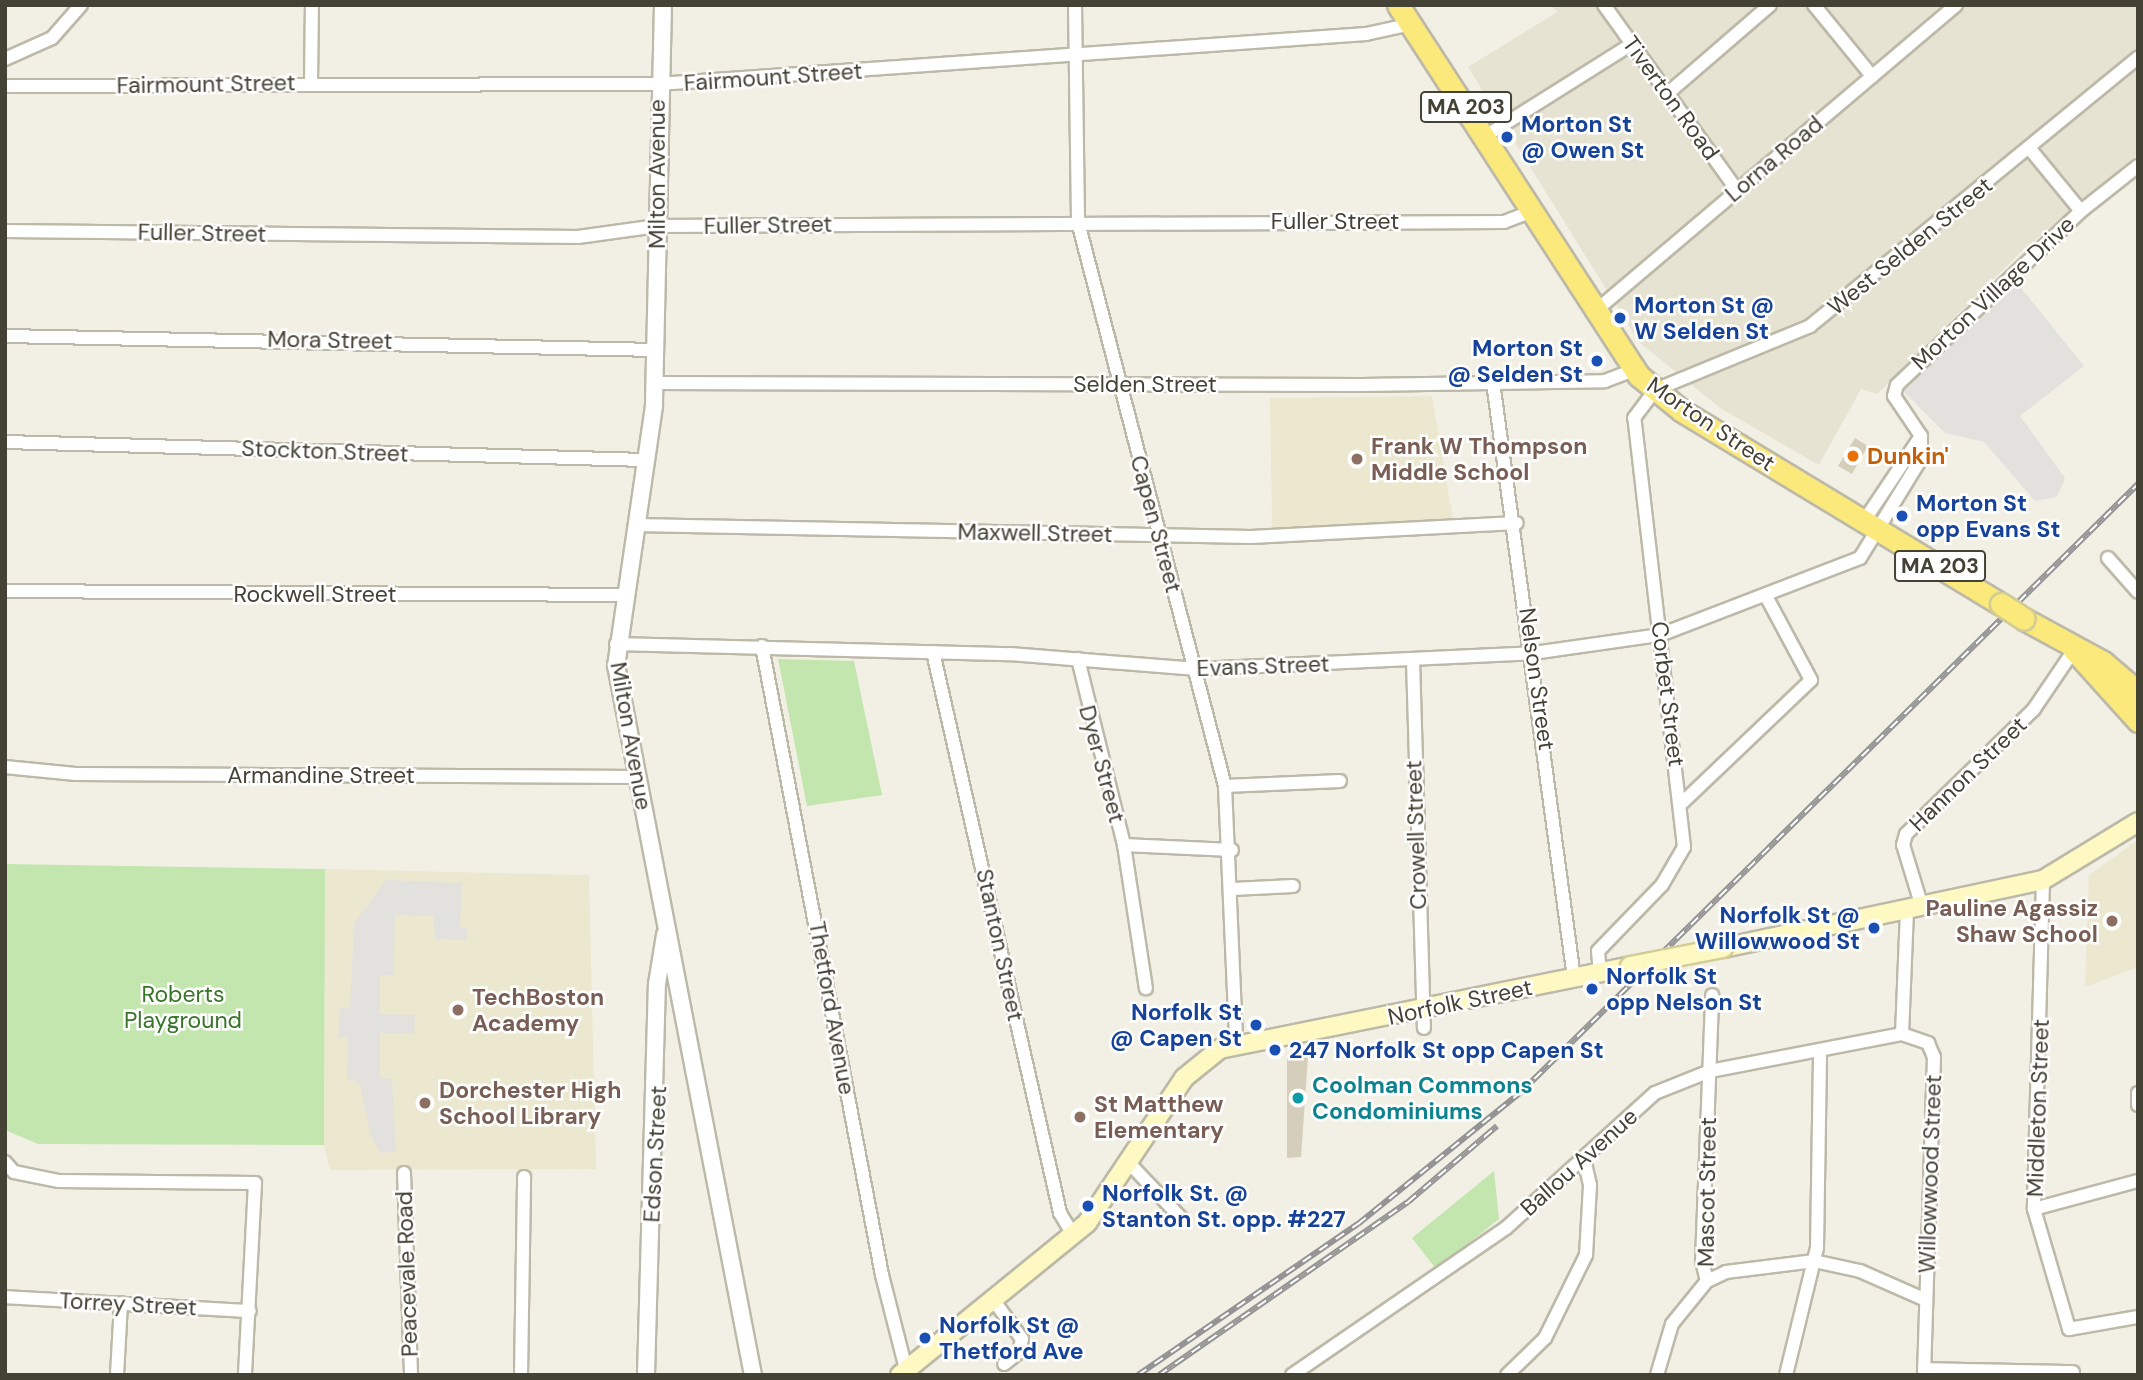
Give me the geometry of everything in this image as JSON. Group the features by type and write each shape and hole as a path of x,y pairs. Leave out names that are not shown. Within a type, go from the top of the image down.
{"highway":[{"name":"Morton Street","path":"1405,16 1593,313 1633,370 1656,390 1872,525 2074,650 2103,662 2138,692"},
{"name":"Morton Street","path":"2074,650 2138,721"}],"main road":[{"name":"Norfolk Street","path":"903,1372 1074,1236 1131,1165 1196,1063 1236,1043 1423,1020 1574,978 2043,880 2138,822"}],"street":[{"path":"5,59 51,38 81,5"},
{"path":"311,82 313,5"},
{"name":"Milton Avenue","path":"663,5 658,84 656,383 616,644 666,935 681,979 753,1375"},
{"name":"Capen Street","path":"1075,5 1078,222 1197,669 1225,786 1232,850 1236,1043"},
{"path":"1667,94 1770,5"},
{"path":"1814,5 1872,76"},
{"name":"Lorna Road","path":"1593,313 1956,5"},
{"name":"Tiverton Road","path":"1605,6 1737,190"},
{"name":"Fairmount Street","path":"5,86 311,82 658,84 1077,56 1405,16"},
{"path":"1484,137 1633,43"},
{"name":"West Selden Street","path":"1656,390 1810,326 2030,149 2138,58"},
{"path":"2030,149 2081,211"},
{"name":"Morton Village Drive","path":"1872,525 1921,459 1921,436 1894,396 1897,385 2081,211 2138,166"},
{"name":"Fuller Street","path":"5,231 578,237 657,226 1504,222 1530,212"},
{"name":"Mora Street","path":"5,336 655,350"},
{"name":"Selden Street","path":"656,383 1605,381 1633,370"},
{"name":"Nelson Street","path":"1493,382 1517,523 1573,949 1574,978"},
{"name":"Corbet Street","path":"1598,951 1680,859 1682,803 1634,418 1656,390"},
{"name":"Stockton Street","path":"5,442 646,460"},
{"name":"Maxwell Street","path":"635,525 1160,536 1338,536 1517,523"},
{"name":"Evans Street","path":"616,644 933,652 1077,659 1197,669 1533,653 1660,635 1766,596 1855,561 1872,525"},
{"path":"2108,558 2138,592"},
{"name":"Rockwell Street","path":"5,591 624,595"},
{"path":"1682,803 1811,680 1766,596"},
{"name":"Thetford Avenue","path":"762,646 884,1287 903,1372"},
{"name":"Hannon Street","path":"1914,908 1903,845 1906,834 2034,709 2074,650"},
{"name":"Stanton Street","path":"933,652 1058,1201 1074,1236"},
{"name":"Dyer Street","path":"1077,659 1124,845 1232,850"},
{"name":"Crowell Street","path":"1413,660 1423,1020"},
{"name":"Armandine Street","path":"5,767 76,774 637,777"},
{"path":"1225,786 1340,781"},
{"path":"1124,845 1146,988"},
{"name":"Middleton Street","path":"2043,880 2034,1209 2070,1330 2138,1317"},
{"path":"1233,889 1293,886"},
{"path":"1902,1034 1914,908"},
{"name":"Edson Street","path":"646,1375 657,984 666,935"},
{"path":"1573,949 1598,951 1600,974"},
{"path":"657,984 667,974 681,979"},
{"name":"Mascot Street","path":"1657,1375 1672,1324 1707,1281 1702,1261 1712,995"},
{"path":"657,1013 671,1021 686,1011"},
{"name":"Ballou Avenue","path":"1292,1375 1506,1228 1655,1093 1710,1071 1902,1034"},
{"name":"Willowwood Street","path":"1902,1034 1928,1044 1934,1057 1924,1372"},
{"path":"1786,1375 1814,1261 1823,1140 1820,1050"},
{"path":"2138,1093 2138,1105"},
{"path":"1507,1375 1545,1338 1586,1255 1591,1210 1584,1160"},
{"path":"1131,1165 1182,1219"},
{"path":"10,1167 59,1181 255,1183 247,1375"},
{"name":"Peacevale Road","path":"404,1174 411,1375"},
{"path":"521,1375 524,1177"},
{"path":"2034,1209 2138,1181"},
{"path":"1707,1281 1726,1272 1814,1261 1860,1271 1926,1300"},
{"name":"Torrey Street","path":"5,1297 250,1311"},
{"path":"994,1301 1022,1339 1019,1352 1004,1364"},
{"path":"117,1375 121,1303"},
{"path":"1924,1372 2073,1372"}],"shaded area":[{"path":"1551,5 2138,5 2138,154 2023,250 1877,394 1861,389 1819,465 1720,408 1639,342 1468,67 1557,12"},
{"path":"2018,284 2084,366 2020,416 2065,478 2057,497 2035,501 1984,442 1945,433 1902,390"},
{"name":"Frank W Thompson Middle School","path":"1432,396 1453,519 1272,528 1270,398"},
{"name":"Pauline Agassiz Shaw School","path":"2138,840 2138,967 2085,987 2089,875"},
{"name":"TechBoston Academy","path":"325,869 589,875 596,1169 330,1170 324,1145"},
{"path":"386,880 462,883 460,926 467,928 467,940 435,939 433,916 395,915 393,975 380,975 380,1014 415,1015 414,1034 380,1033 380,1078 392,1079 396,1152 381,1153 371,1136 359,1082 347,1078 348,1038 338,1037 340,1007 350,1008 354,924"}],"green space":[{"path":"778,659 854,661 882,795 807,806"},
{"name":"Roberts Playground","path":"5,864 325,869 324,1145 38,1144 5,1130"},
{"path":"1494,1171 1499,1219 1436,1269 1412,1238"}],"building":[{"name":"Dunkin'","path":"1855,438 1868,446 1852,474 1838,466"},
{"name":"Coolman Commons Condominiums","path":"1308,1057 1301,1157 1287,1158 1287,1058"}],"railway":[{"path":"1138,1375 1358,1224 1520,1093 2138,484"},
{"path":"1159,1375 1408,1202 1497,1126"}],"place":[{"name":"Morton St @ Owen St","path":"1507,137"},
{"name":"Morton St @ W Selden St","path":"1620,318"},
{"name":"Morton St @ Selden St","path":"1597,361"},
{"name":"Dunkin'","path":"1853,456"},
{"name":"Frank W Thompson Middle School","path":"1357,459"},
{"name":"Morton St opp Evans St","path":"1902,516"},
{"name":"Pauline Agassiz Shaw School","path":"2112,921"},
{"name":"Norfolk St @ Willowwood St","path":"1874,928"},
{"name":"Norfolk St opp Nelson St","path":"1592,989"},
{"name":"TechBoston Academy","path":"458,1010"},
{"name":"Norfolk St @ Capen St","path":"1256,1025"},
{"name":"247 Norfolk St opp Capen St","path":"1275,1050"},
{"name":"Coolman Commons Condominiums","path":"1298,1098"},
{"name":"Dorchester High School Library","path":"425,1103"},
{"name":"St Matthew Elementary","path":"1080,1117"},
{"name":"Norfolk St. @ Stanton St. opp. #227","path":"1088,1206"},
{"name":"Norfolk St @ Thetford Ave","path":"925,1338"}]}
